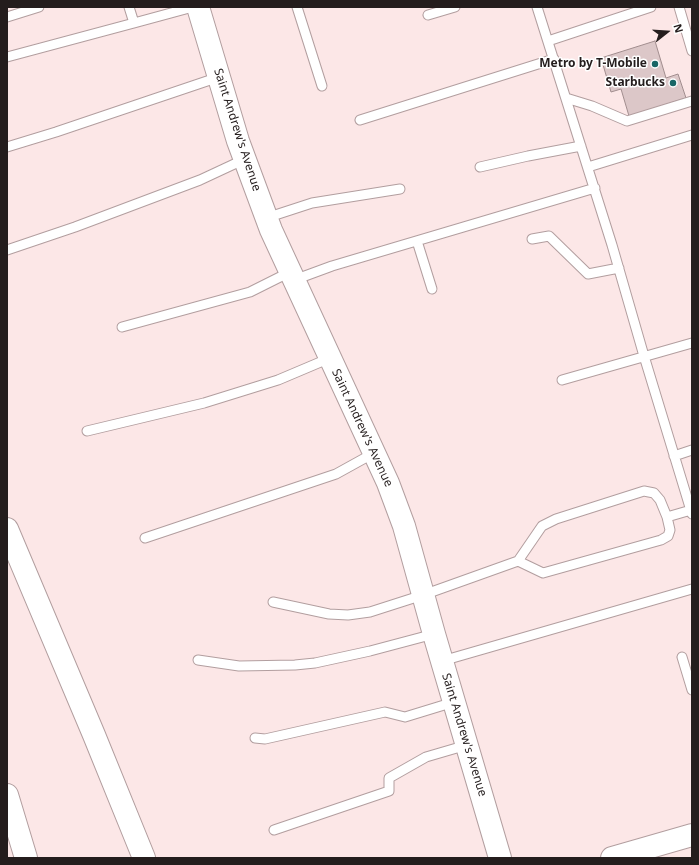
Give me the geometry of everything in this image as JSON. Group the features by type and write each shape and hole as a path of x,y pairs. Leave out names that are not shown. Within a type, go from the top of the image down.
{"main road":[{"name":"Saint Andrew's Avenue","path":"198,7 245,159 266,218 388,484 404,526 500,858"},
{"path":"7,529 144,858"},
{"path":"7,795 26,858"},
{"path":"612,858 692,835"}],"lane":[{"path":"7,17 39,7"},
{"path":"129,7 134,23"},
{"path":"7,57 193,7"},
{"path":"297,7 322,86"},
{"path":"428,15 454,7"},
{"path":"537,7 595,188 691,512 667,517"},
{"path":"548,41 651,7"},
{"path":"679,7 692,51"},
{"path":"360,120 554,59"},
{"path":"7,147 219,77"},
{"path":"566,98 592,106 627,121 692,101"},
{"path":"588,167 692,135"},
{"path":"480,166 581,146"},
{"path":"7,250 75,227 200,180 245,159"},
{"path":"122,327 250,292 292,276 332,266 595,188"},
{"path":"266,218 312,203 400,189"},
{"path":"532,239 550,236 588,274 619,268"},
{"path":"417,241 432,289"},
{"path":"562,380 692,343"},
{"path":"87,431 204,403 278,380 330,358"},
{"path":"674,456 692,450"},
{"path":"145,538 336,474 374,453"},
{"path":"273,602 329,614 348,615 370,612 518,561 542,526 556,519 644,491 654,493 660,500 667,517 670,530 668,536 661,540 543,573 518,561"},
{"path":"442,661 692,589"},
{"path":"198,660 239,666 295,665 314,663 370,651 434,634"},
{"path":"682,656 692,690"},
{"path":"255,738 266,739 385,712 405,717 454,702"},
{"path":"274,830 389,791 389,778 426,757 467,745"}],"building":[{"path":"655,41 666,78 678,74 686,98 629,116 621,89 611,92 601,58"}],"place":[{"name":"Metro by T-Mobile","path":"655,64"},
{"name":"Starbucks","path":"673,83"}]}
